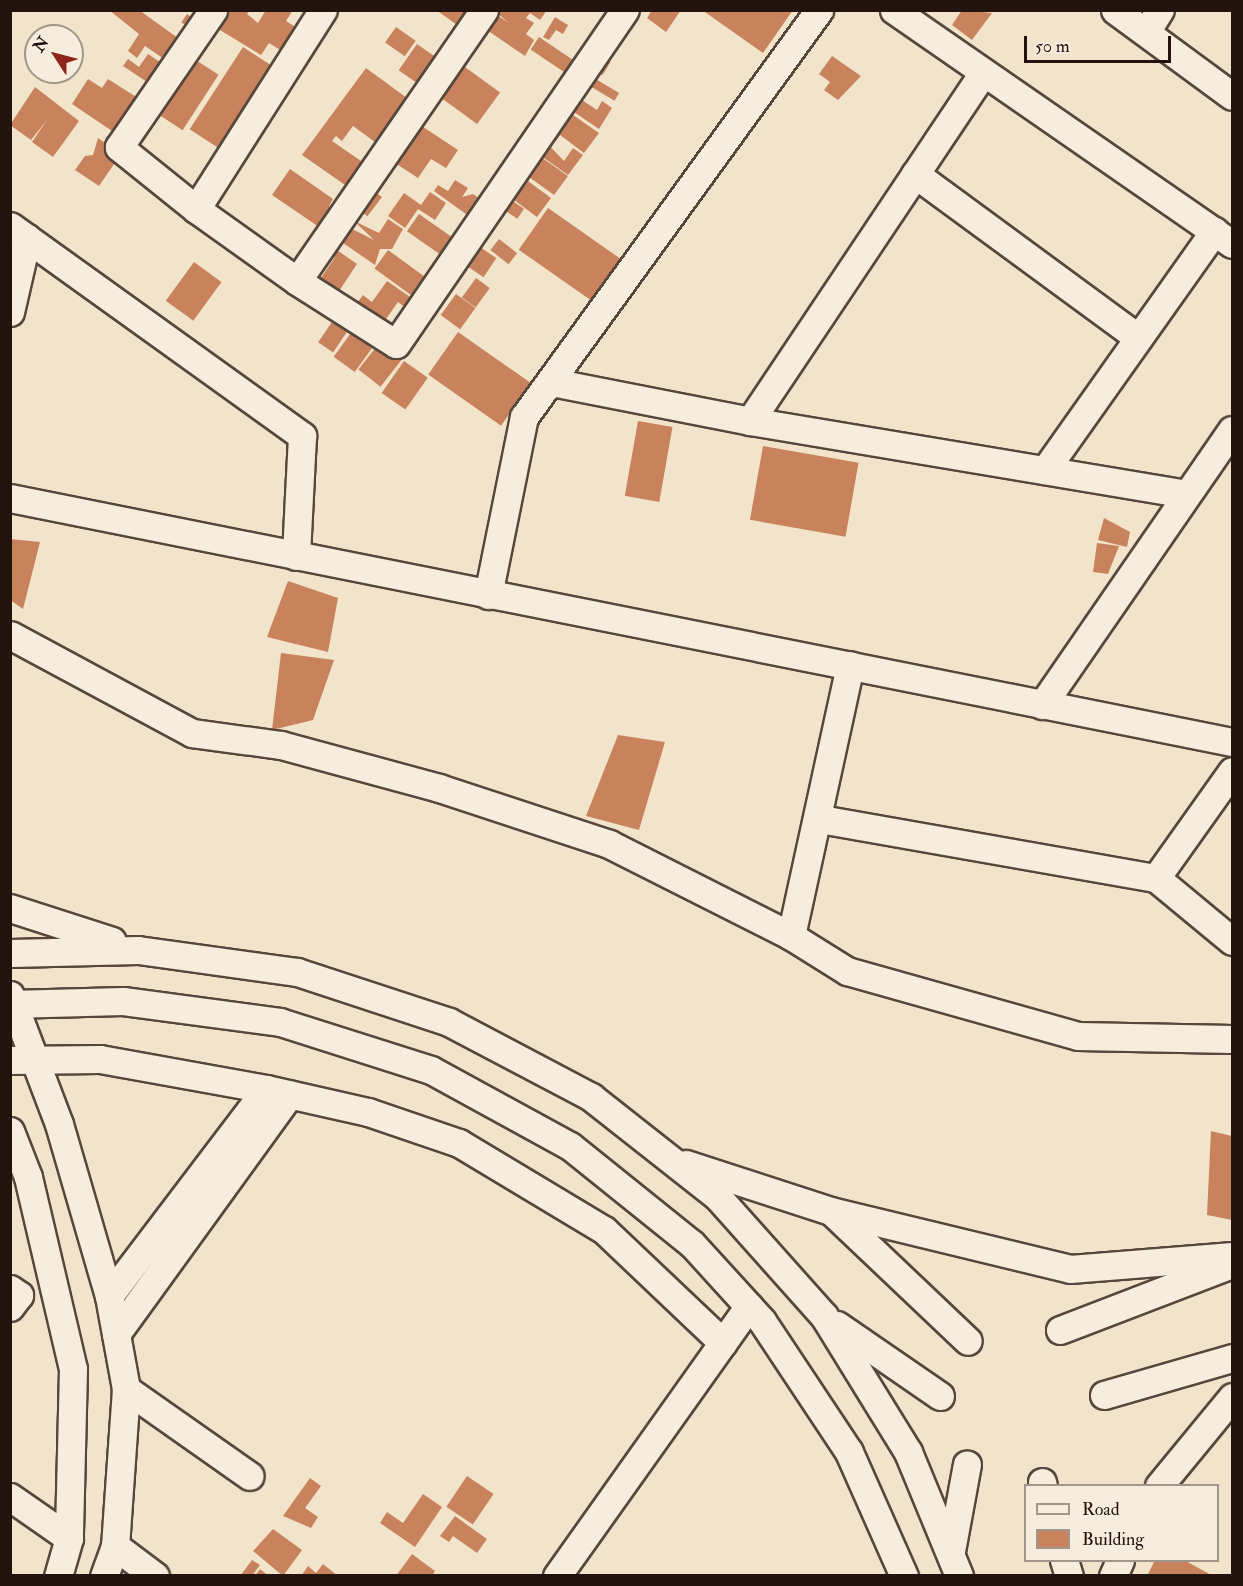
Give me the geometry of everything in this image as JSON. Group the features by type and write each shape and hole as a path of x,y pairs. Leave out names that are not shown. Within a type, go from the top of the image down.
{"street":[{"path":"213,10 119,147 196,209 297,281 396,344 625,10"},
{"path":"297,281 483,10"},
{"path":"488,595 524,417 552,382 819,10"},
{"path":"894,10 1223,238 1138,338 1045,470"},
{"path":"1115,10 1153,21 1233,96"},
{"path":"196,209 321,11"},
{"path":"750,421 983,73"},
{"path":"915,174 1138,338"},
{"path":"11,307 19,232 302,436 296,556"},
{"path":"552,382 750,421 1186,494"},
{"path":"1042,705 1186,494 1233,430"},
{"path":"10,498 1233,742"},
{"path":"10,635 192,733 281,745 440,788 609,844 791,936 847,971 1078,1036 1233,1039"},
{"path":"791,936 820,819 850,665"},
{"path":"1156,878 1233,771"},
{"path":"820,819 1156,878 1233,942"},
{"path":"10,908 138,950"},
{"path":"17,949 138,950 245,962 400,1002 545,1069 677,1161 755,1234 824,1316 908,1452 955,1563"},
{"path":"104,1575 115,1546 126,1389 109,1296 37,1062 13,1001 123,1001 228,1011 331,1035 431,1071 525,1118 613,1176 692,1244 749,1306 794,1363 849,1452 904,1575"},
{"path":"10,1060 37,1062 100,1059 278,1091 459,1143 604,1230 723,1343"},
{"path":"109,1296 278,1091"},
{"path":"116,1334 278,1091"},
{"path":"10,1131 28,1177 73,1369 69,1538 58,1575"},
{"path":"677,1161 831,1212 1070,1269 1233,1256"},
{"path":"831,1212 968,1341"},
{"path":"1060,1330 1233,1263"},
{"path":"10,1289 19,1295 10,1307"},
{"path":"557,1575 749,1306"},
{"path":"824,1316 940,1396"},
{"path":"1104,1395 1233,1358"},
{"path":"126,1389 250,1476"},
{"path":"1160,1484 1233,1397"},
{"path":"955,1563 967,1464"},
{"path":"10,1497 69,1538"},
{"path":"115,1546 155,1575"}],"building":[{"path":"109,10 139,10 182,41 167,61 145,46 137,58 128,51 139,34"},
{"path":"219,10 250,10 247,14 258,23 266,10 293,10 286,21 300,30 285,53 269,43 261,55 210,24"},
{"path":"436,10 472,10 460,27"},
{"path":"493,10 547,10 540,20 530,13 526,18 534,23 526,34 534,40 525,56 481,26 491,11 509,23"},
{"path":"652,10 681,10 666,32 647,18"},
{"path":"702,10 793,10 763,53"},
{"path":"962,10 992,13 972,40 952,25"},
{"path":"187,14 197,21 191,29 181,22"},
{"path":"555,17 568,25 563,34 556,30 549,40 543,37"},
{"path":"396,27 416,41 405,56 385,43"},
{"path":"615,29 626,37 612,57 601,48"},
{"path":"539,37 578,63 570,76 531,49"},
{"path":"417,44 437,58 418,84 399,70"},
{"path":"243,47 275,68 221,150 190,129"},
{"path":"185,53 219,75 183,130 149,108"},
{"path":"148,54 166,66 147,82 123,66 128,59 139,67"},
{"path":"600,56 610,62 603,75 592,69"},
{"path":"832,56 861,76 838,100 824,90 830,82 819,74"},
{"path":"458,62 500,93 477,124 435,94"},
{"path":"366,68 407,98 375,142 353,126 342,141 336,136 332,141 364,163 348,187 302,155"},
{"path":"584,72 619,93 615,101 579,80"},
{"path":"88,79 102,88 108,79 141,100 118,135 72,104"},
{"path":"35,87 79,121 53,157 32,142 47,120 31,140 10,125"},
{"path":"573,94 597,110 602,101 612,108 599,129 565,106"},
{"path":"563,108 599,133 584,153 560,135 555,142 544,134"},
{"path":"414,121 458,150 446,168 431,159 418,178 392,161"},
{"path":"98,138 121,154 99,186 75,170 85,156 93,155"},
{"path":"543,139 564,161 573,148 583,155 568,175 534,151"},
{"path":"531,150 568,176 554,195 529,177 521,189 509,181"},
{"path":"290,169 333,199 329,206 335,210 322,229 272,195"},
{"path":"455,180 468,188 462,197 473,194 482,200 470,217 434,191 438,185 448,191"},
{"path":"528,181 551,198 537,217 506,194 511,187 519,193"},
{"path":"370,188 382,197 368,216 356,207"},
{"path":"430,192 446,203 435,220 418,209 405,228 388,216 404,193 421,205"},
{"path":"505,196 524,209 517,219 498,206"},
{"path":"548,208 621,259 592,301 519,250"},
{"path":"419,214 455,239 443,256 407,231"},
{"path":"388,219 403,229 392,249 380,249 375,265 333,236 350,228 374,240 354,221 379,233"},
{"path":"499,239 517,253 509,264 490,250"},
{"path":"474,243 496,258 484,277 461,262"},
{"path":"331,246 357,264 337,294 319,281 335,257 327,252"},
{"path":"388,250 427,278 413,297 374,269"},
{"path":"194,262 222,282 193,321 166,301"},
{"path":"476,278 490,288 476,307 462,297"},
{"path":"387,281 413,299 406,308 398,302 381,326 354,307 363,295 372,302"},
{"path":"456,294 475,308 460,329 441,315"},
{"path":"340,310 355,320 333,352 318,342"},
{"path":"356,326 377,341 355,372 334,357"},
{"path":"458,332 531,383 501,426 428,375"},
{"path":"380,342 402,359 381,387 358,370"},
{"path":"404,361 428,378 405,410 382,393"},
{"path":"638,421 672,427 659,502 625,496"},
{"path":"763,446 859,463 846,537 750,520"},
{"path":"1104,518 1130,532 1127,547 1098,540"},
{"path":"10,539 40,542 23,609 10,600"},
{"path":"1097,543 1119,546 1108,574 1093,572"},
{"path":"288,581 338,598 328,652 267,637"},
{"path":"281,653 334,660 313,720 272,730"},
{"path":"618,735 665,742 639,830 586,816"},
{"path":"1211,1131 1232,1136 1232,1220 1207,1215"},
{"path":"467,1476 494,1494 473,1525 446,1507"},
{"path":"310,1478 321,1486 305,1508 318,1517 311,1528 283,1516"},
{"path":"423,1494 442,1507 415,1547 380,1523 387,1512 403,1523"},
{"path":"455,1516 487,1539 477,1553 453,1536 449,1542 440,1536"},
{"path":"273,1529 302,1550 283,1576 253,1551"},
{"path":"412,1554 435,1571 432,1576 396,1576"},
{"path":"252,1560 260,1565 252,1576 240,1576"},
{"path":"1154,1562 1188,1562 1213,1576 1147,1576"},
{"path":"323,1564 338,1576 301,1576 308,1566 316,1573"},
{"path":"260,1569 269,1576 255,1576"}]}
